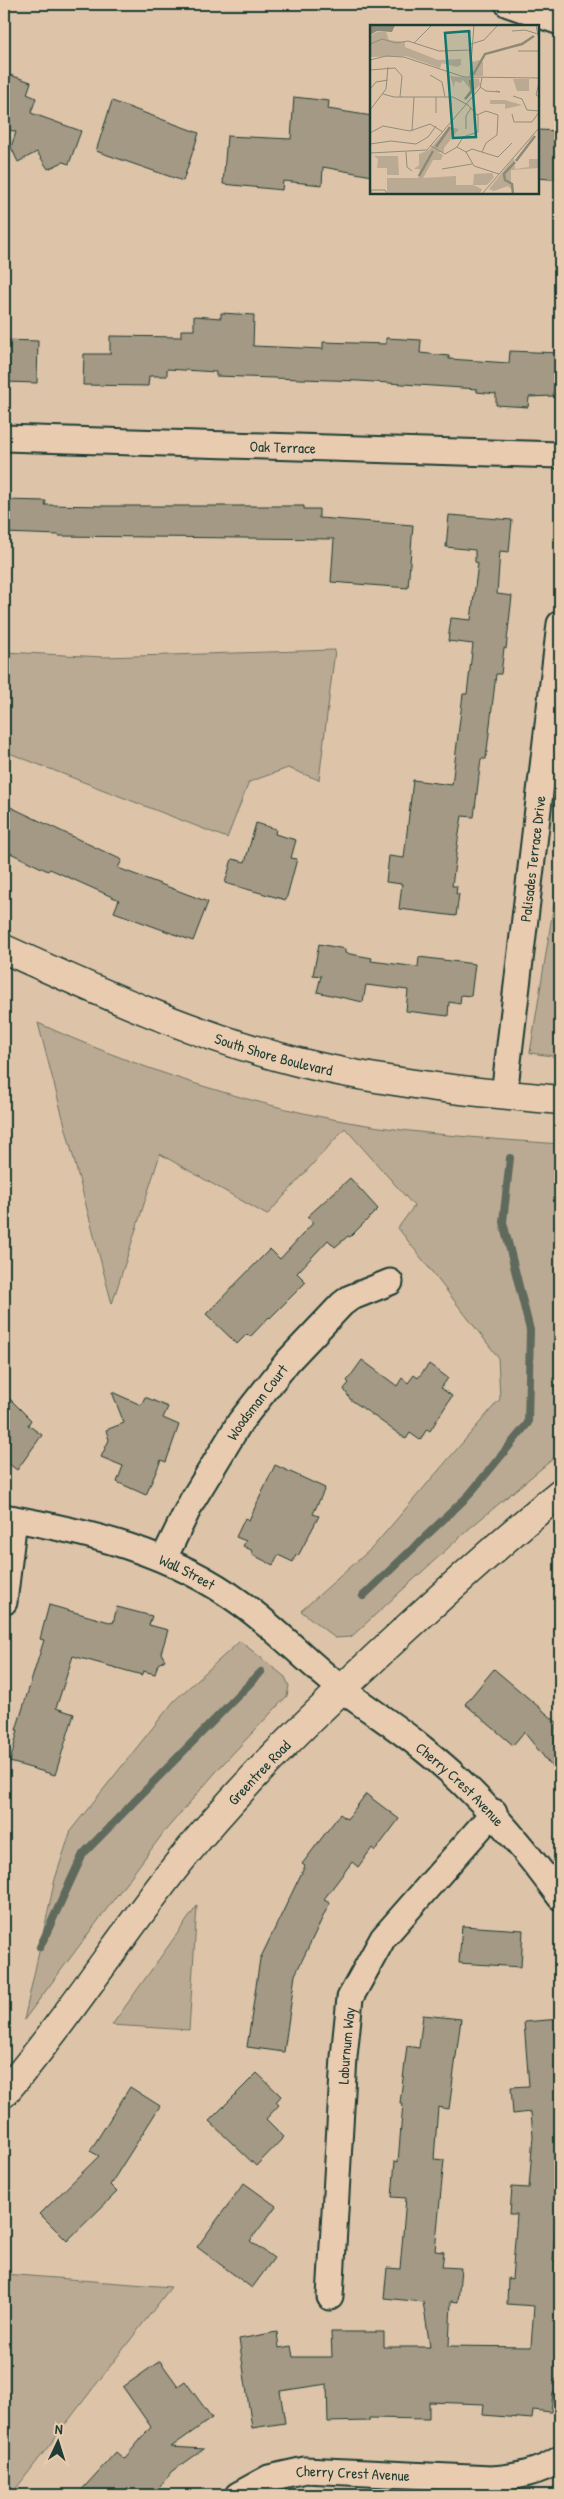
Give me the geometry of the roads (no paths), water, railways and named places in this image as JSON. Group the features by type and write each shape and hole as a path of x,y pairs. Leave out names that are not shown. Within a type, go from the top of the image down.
{"street":[{"path":"508,4 560,22"},
{"name":"Oak Terrace","path":"4,438 560,455"},
{"name":"Palisades Terrace Drive","path":"504,1095 560,624"},
{"name":"South Shore Boulevard","path":"4,949 171,1021 270,1054 373,1077 504,1095 560,1100"},
{"name":"Woodsman Court","path":"164,1558 192,1501 240,1422 288,1361 342,1304 350,1298 390,1282"},
{"name":"Greentree Road","path":"4,2093 84,1992 181,1860 269,1760 341,1689 525,1522 560,1493"},
{"path":"4,1602 9,1518"},
{"name":"Wall Street","path":"9,1518 89,1534 126,1544 164,1558 219,1588 242,1604 278,1632 341,1689"},
{"name":"Cherry Crest Avenue","path":"341,1689 423,1748 494,1812 533,1859 560,1897"},
{"name":"Laburnum Way","path":"330,2296 344,2057 350,1998 383,1938 494,1812"},
{"name":"Cherry Crest Avenue","path":"238,2495 269,2478 306,2470 492,2479 514,2477 536,2471 560,2459"}],"waterway":[{"path":"363,1596 468,1496 528,1423 530,1330 503,1222 510,1158"},
{"path":"40,1947 83,1854 261,1672"}]}
